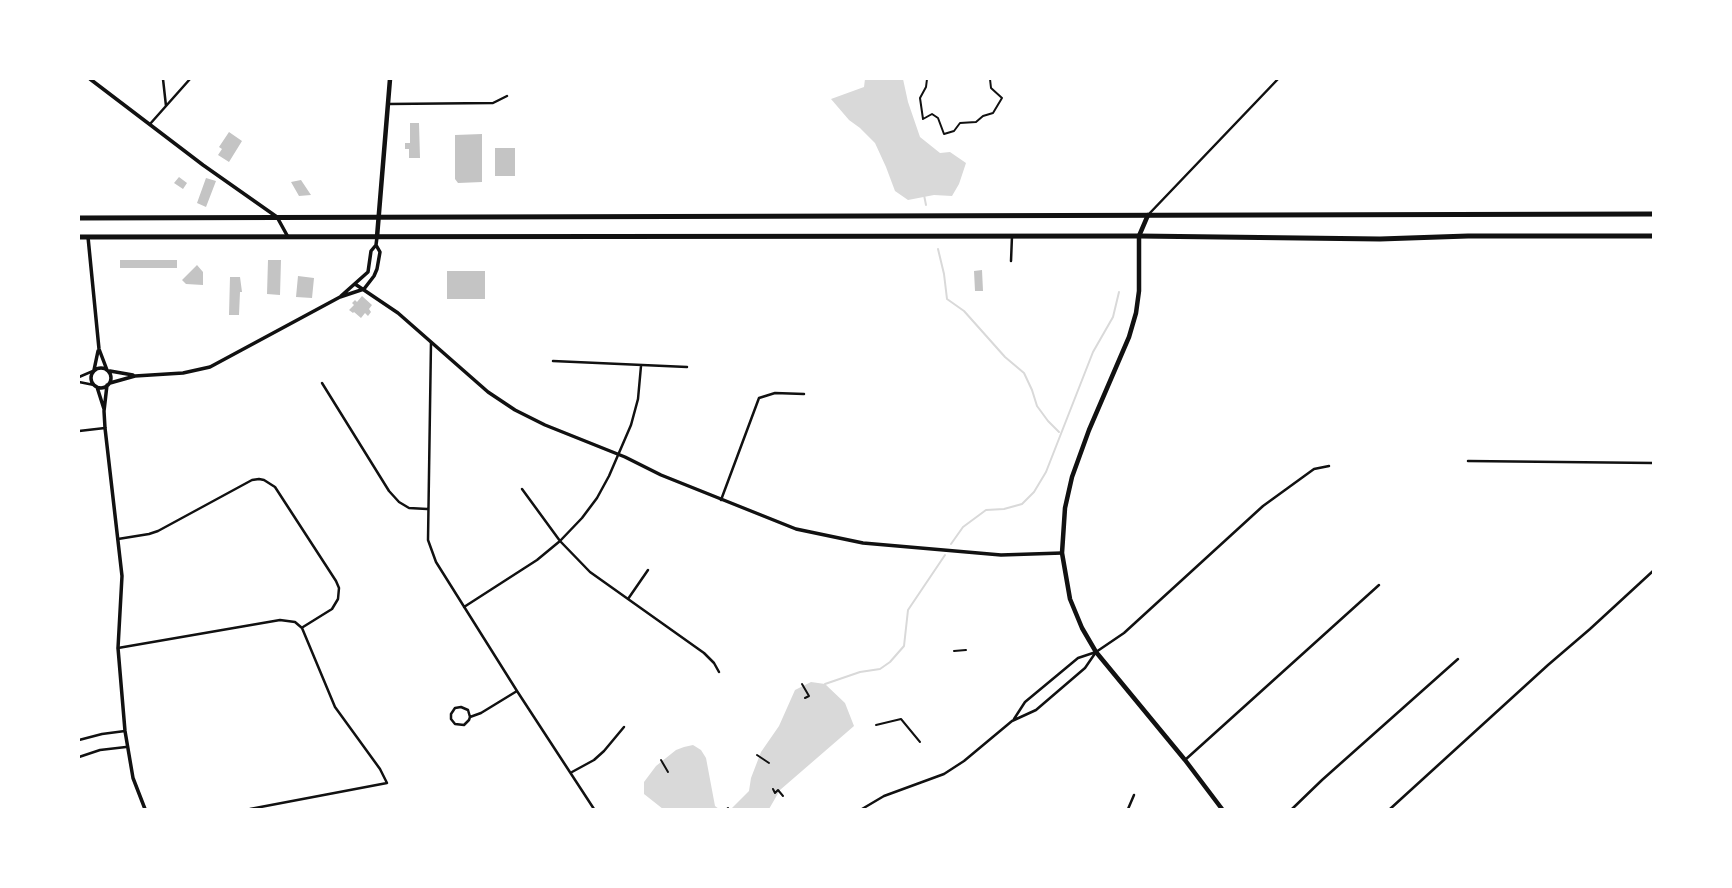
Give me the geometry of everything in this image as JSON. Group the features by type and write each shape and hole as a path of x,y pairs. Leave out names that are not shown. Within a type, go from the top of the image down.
{"highway":[{"path":"79,218 1653,214"},
{"path":"79,237 1139,236 1380,239 1653,236"}],"main road":[{"path":"377,237 390,79"},
{"path":"1148,215 1139,236 1139,291 1136,313 1129,337 1072,477 1065,509 1062,553 1070,599 1096,652 1222,809"}],"street":[{"path":"90,79 276,217 288,237"},
{"path":"163,79 166,106"},
{"path":"150,124 190,79"},
{"path":"1148,215 1278,79"},
{"path":"388,104 493,103 506,96"},
{"path":"1011,261 1012,236"},
{"path":"88,237 99,349 111,377 104,411 122,589 118,648 126,747 133,778 145,809"},
{"path":"340,297 368,272 371,251 376,245 377,237"},
{"path":"79,382 102,388 135,376 183,373 210,367 340,297 364,289 377,269 380,252 376,245"},
{"path":"355,284 398,313 488,392 515,410 721,500 796,529 863,543 1001,555 1062,553"},
{"path":"431,342 428,540 436,562 594,808"},
{"path":"99,349 91,377 104,411"},
{"path":"553,361 687,367"},
{"path":"464,607 537,561 582,518 597,498 631,425 638,399 641,366"},
{"path":"79,377 99,368 135,376"},
{"path":"322,383 394,497 409,508 428,509"},
{"path":"721,500 759,398 775,393 804,394"},
{"path":"79,431 105,428"},
{"path":"1468,461 1653,463"},
{"path":"862,809 884,796 944,774 964,761 1014,719 1025,702 1078,658 1096,652 1124,633 1263,506 1314,469 1329,466"},
{"path":"118,539 158,531 252,480 264,480 276,488 339,589 338,599 332,609 302,628"},
{"path":"522,489 560,541 590,572 704,653 719,672"},
{"path":"628,599 648,570"},
{"path":"1390,809 1653,571"},
{"path":"1185,760 1379,585"},
{"path":"118,648 280,620 296,622 302,628 335,707 380,769 387,783 250,809"},
{"path":"1014,719 1036,710 1085,668 1096,652"},
{"path":"1292,809 1458,659"},
{"path":"470,717 468,710 461,706 455,708 451,714 453,722 458,725 467,723 470,717 517,691"},
{"path":"572,772 594,760 624,727"},
{"path":"79,740 125,731"},
{"path":"79,757 100,750 126,747"},
{"path":"1128,809 1135,795"}],"path":[{"path":"927,79 920,99 923,119 932,114 938,118 944,134 954,131 960,123 976,122 993,113 1002,98 990,88 990,79"},
{"path":"954,651 967,650"},
{"path":"802,684 808,696 805,698"},
{"path":"876,725 901,719 920,742"},
{"path":"757,755 769,764"},
{"path":"661,760 668,772"},
{"path":"773,789 775,793 778,790 783,796"}],"shaded area":[{"path":"865,79 903,79 920,137 940,153 950,152 966,163 952,196 934,195 908,200 895,191 875,143 849,120 831,99 864,87"},
{"path":"811,682 825,684 845,703 854,726 780,790 769,809 731,809 749,791 761,752 779,726 795,690"},
{"path":"693,745 701,750 706,758 715,806 719,809 663,809 644,794 644,782 656,766 676,750"}],"building":[{"path":"410,123 419,123 420,158 409,158 409,149 405,149 405,143 410,143"},
{"path":"229,132 242,141 229,162 218,155 222,149 219,147"},
{"path":"482,134 482,182 458,183 455,179 455,135"},
{"path":"495,148 515,148 515,176 495,176"},
{"path":"179,177 187,183 183,189 174,183"},
{"path":"206,178 216,181 206,207 197,203"},
{"path":"301,180 311,195 299,196 291,182"},
{"path":"120,260 177,260 177,268 120,268"},
{"path":"268,260 281,260 280,295 267,294"},
{"path":"197,265 203,272 203,285 186,284 182,280"},
{"path":"982,270 983,291 975,291 974,271"},
{"path":"447,271 485,271 485,299 447,299"},
{"path":"298,276 314,278 312,298 296,297"},
{"path":"230,277 240,277 242,292 239,315 229,315"},
{"path":"362,296 372,305 368,316 365,313 361,318 349,310 354,305 352,303"}],"waterway":[{"path":"924,195 926,205"},
{"path":"938,249 947,299 964,311 1005,357 1024,373 1037,406 1059,432"},
{"path":"951,544 963,527 986,510 1022,504 1034,492 1046,472 1093,352 1113,317 1119,292"},
{"path":"825,684 860,672 880,669 890,662 904,646 908,610 945,555"}]}
